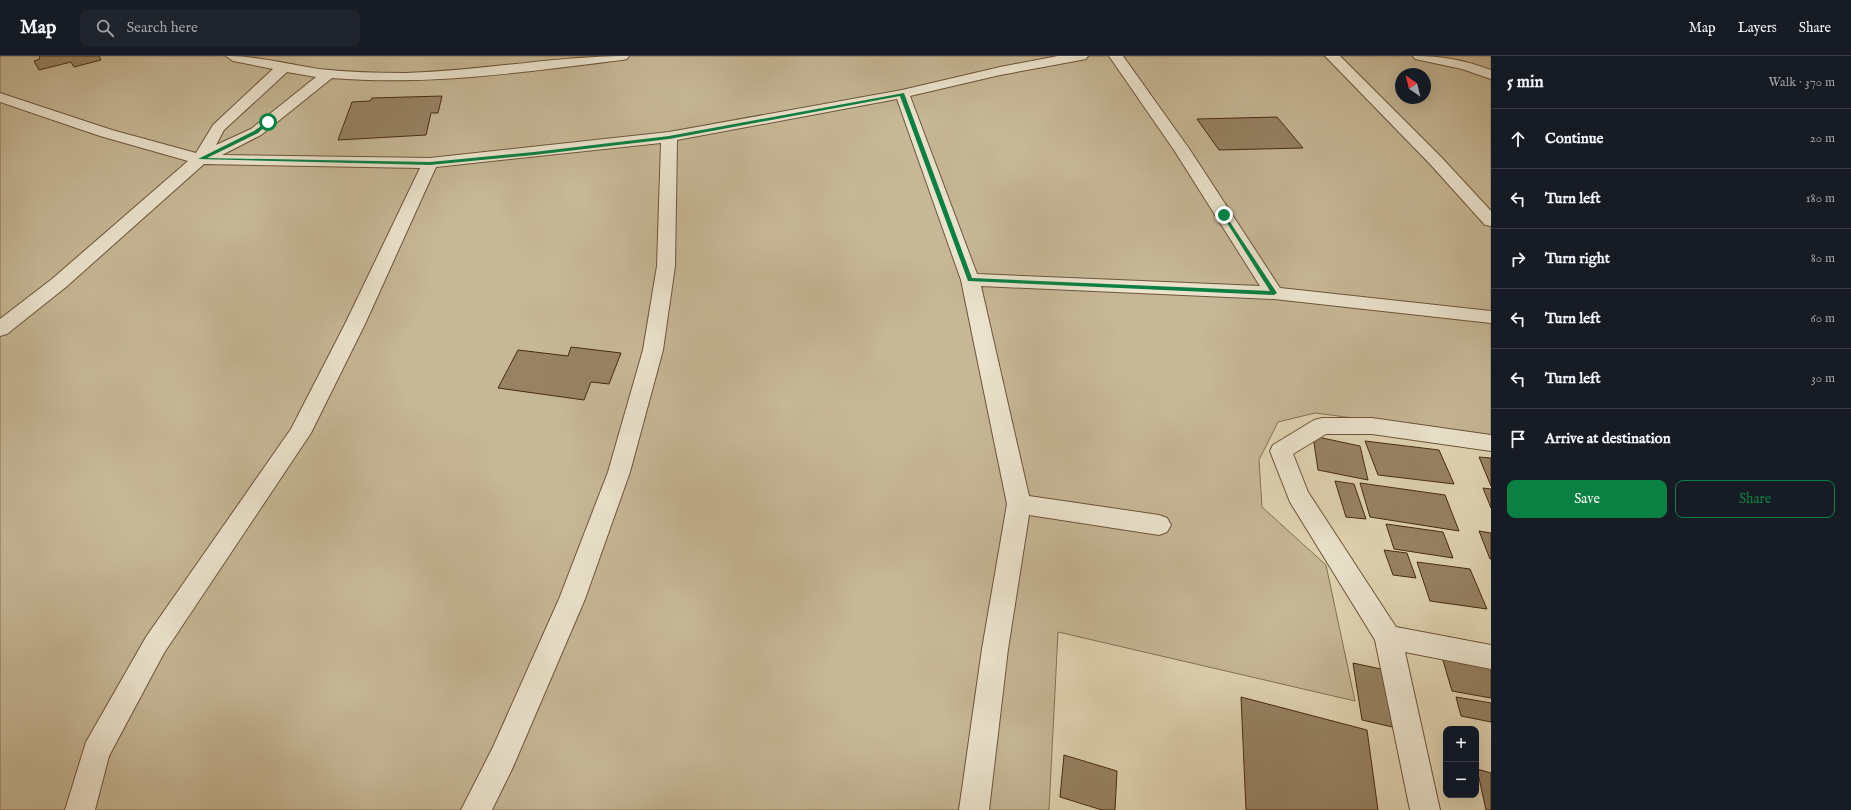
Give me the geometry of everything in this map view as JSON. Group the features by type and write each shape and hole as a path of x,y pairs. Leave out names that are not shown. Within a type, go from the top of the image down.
{"street":[{"path":"232,56 284,68 327,75 393,78 463,74 622,56"},
{"path":"0,96 106,133 200,159 430,163 534,153 669,137 902,94 1000,71 1081,56"},
{"path":"1116,56 1182,150 1274,293"},
{"path":"1332,56 1436,161 1491,221"},
{"path":"1420,56 1466,66 1491,75"},
{"path":"200,159 218,128 284,68"},
{"path":"0,329 59,283 200,159 256,132 327,75"},
{"path":"902,94 970,280 1019,504 995,649 974,810"},
{"path":"476,810 503,757 572,599 621,464 653,350 664,274 669,137"},
{"path":"80,810 96,752 155,645 300,432 355,324 430,163"},
{"path":"970,280 1274,293 1491,317"},
{"path":"1425,810 1388,637 1298,495 1281,451 1322,426 1372,426 1491,443"},
{"path":"1019,504 1159,525"},
{"path":"1388,637 1491,657"}],"shaded area":[{"path":"0,56 1491,56 1491,436 1315,413 1278,422 1259,460 1262,507 1326,565 1355,701 1058,632 1049,810 0,810"}],"building":[{"path":"39,56 99,56 101,60 74,67 71,62 39,70 34,61 40,59"},
{"path":"442,96 438,113 431,113 426,135 338,140 352,102 370,101 372,98"},
{"path":"1277,117 1303,148 1219,150 1197,119"},
{"path":"571,347 621,353 609,384 591,382 584,400 498,388 518,350 568,356"},
{"path":"1313,436 1360,446 1368,480 1318,470"},
{"path":"1365,441 1439,450 1454,484 1378,475"},
{"path":"1479,457 1491,458 1491,486"},
{"path":"1335,481 1354,484 1366,519 1346,517"},
{"path":"1360,483 1445,495 1459,531 1370,517"},
{"path":"1483,488 1491,489 1491,508"},
{"path":"1386,524 1443,532 1453,558 1394,549"},
{"path":"1479,531 1491,533 1491,559 1490,559"},
{"path":"1384,550 1407,553 1416,578 1393,575"},
{"path":"1417,562 1470,569 1487,609 1430,601"},
{"path":"1442,657 1491,665 1491,698 1452,691"},
{"path":"1353,663 1390,671 1401,729 1362,720"},
{"path":"1241,697 1367,730 1378,810 1246,810"},
{"path":"1456,697 1491,703 1491,722 1461,716"},
{"path":"1064,755 1117,771 1115,810 1102,810 1060,797"},
{"path":"1479,770 1491,773 1491,810 1486,810 1479,778"}],"route":[{"path":"268,122 256,132 200,159 292,162 430,163 534,153 669,137 790,116 902,94 970,280 1274,293 1224,215"}]}
